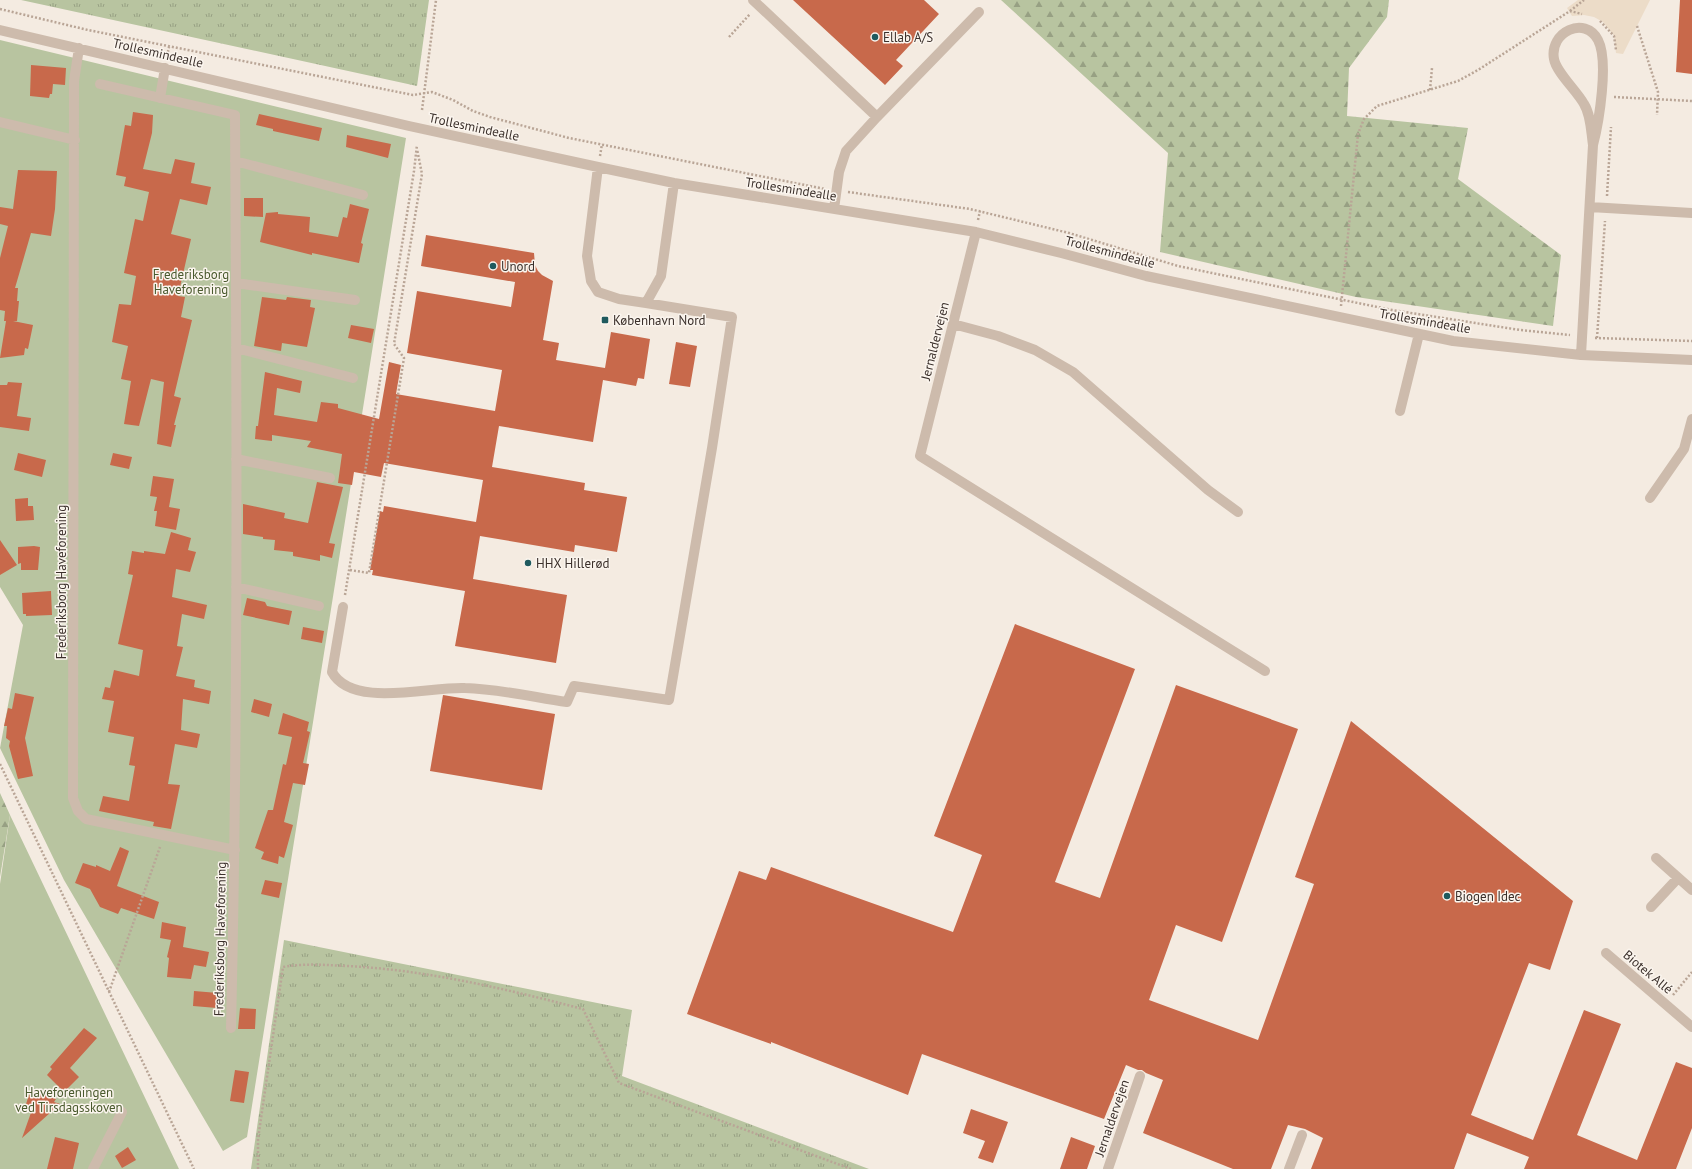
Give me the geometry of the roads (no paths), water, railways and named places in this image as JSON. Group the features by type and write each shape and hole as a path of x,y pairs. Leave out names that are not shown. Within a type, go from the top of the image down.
{"street":[{"path":"756,2 877,117"},
{"path":"834,209 839,172 846,152 877,117 979,12"},
{"path":"1581,355 1593,145 1599,122 1602,55 1598,40 1591,32 1579,28 1565,30 1557,38 1554,49 1554,60 1585,106 1593,145"},
{"name":"Trollesmindealle","path":"0,30 409,126 598,167 674,183 976,232 1146,276 1453,341 1581,355 1692,360"},
{"name":"Frederiksborg Haveforening","path":"79,48 74,81 73,798 78,811 86,819 235,850"},
{"path":"100,84 160,98 165,68"},
{"name":"Frederiksborg Haveforening","path":"160,98 235,115 235,850 231,1028"},
{"path":"0,122 75,140"},
{"path":"235,161 362,195"},
{"path":"343,607 332,672 336,679 346,686 372,692 418,692 464,688 567,702 574,686 669,700 712,448 732,317 619,299 598,292 592,281 586,256 598,167"},
{"path":"646,303 661,276 674,183"},
{"path":"1590,207 1692,213"},
{"name":"Jernaldervejen","path":"976,232 920,456 1265,671"},
{"path":"236,283 355,300"},
{"path":"953,324 998,336 1035,350 1073,372 1208,490 1238,512"},
{"path":"1400,411 1419,334"},
{"path":"236,348 354,378"},
{"path":"1650,498 1684,449 1692,419"},
{"path":"236,459 330,478"},
{"path":"236,587 320,606"},
{"path":"1656,858 1692,890"},
{"path":"1651,907 1678,878"},
{"name":"Biotek Allé","path":"1606,953 1692,1026"},
{"name":"Jernaldervejen","path":"1108,1169 1140,1076"},
{"path":"93,1169 122,1112"},
{"path":"1289,1169 1302,1135"}],"place":[{"name":"Ellab A/S","path":"875,37"},
{"name":"Unord","path":"493,266"},
{"name":"København Nord","path":"605,320"},
{"name":"HHX Hillerød","path":"528,563"},
{"name":"Biogen Idec","path":"1447,896"}],"park label":[{"name":"Haveforeningen ved Tirsdagsskoven","path":"69,1100"}]}
